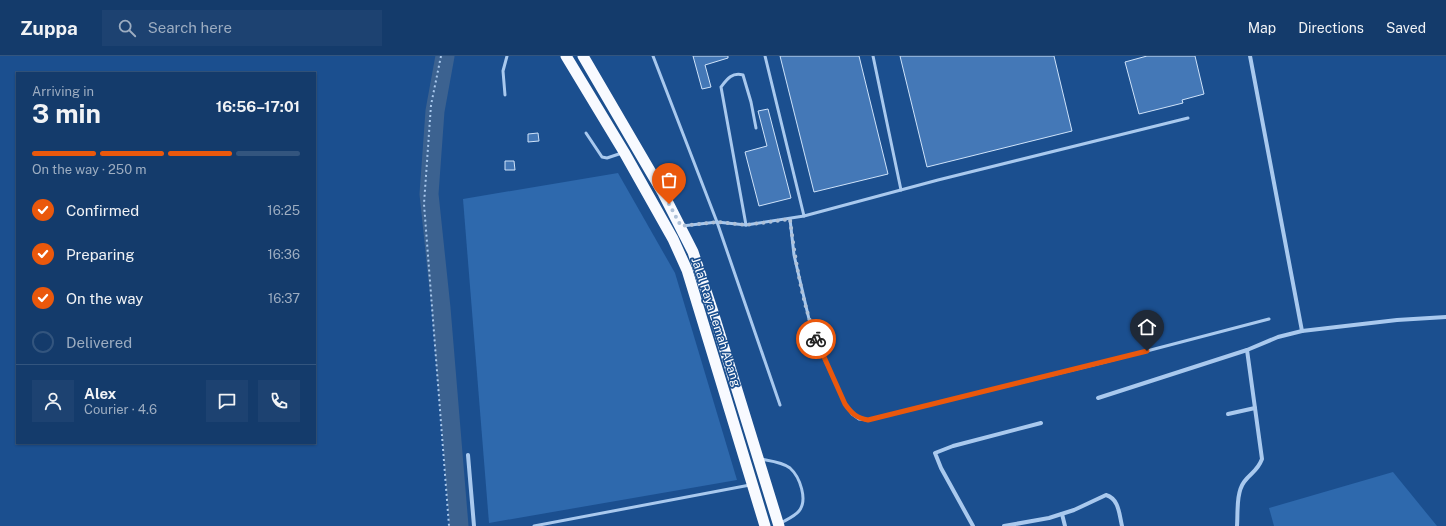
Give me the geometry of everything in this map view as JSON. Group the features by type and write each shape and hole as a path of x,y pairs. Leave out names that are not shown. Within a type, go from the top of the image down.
{"highway":[{"name":"Jalal Raya Lemah Abang","path":"566,56 624,152 673,239 687,270 765,526"},
{"name":"Jalal Raya Lemah Abang","path":"582,56 681,226 693,252 759,458 778,525"}],"street":[{"path":"1250,56 1302,331"},
{"path":"1098,398 1247,350 1278,337 1302,331 1446,316"},
{"path":"1237,526 1241,488 1244,481 1256,471 1262,459 1247,350"},
{"path":"1228,414 1255,408"},
{"path":"972,526 935,456 935,453 953,446 1041,423"},
{"path":"468,455 474,526"},
{"path":"1004,526 1049,518 1074,510 1106,495 1110,496 1118,505 1122,526"},
{"path":"1062,514 1065,526"}],"lane":[{"path":"505,95 503,71 507,56"},
{"path":"653,56 717,222 780,405"},
{"path":"765,56 804,216"},
{"path":"873,56 900,190"},
{"path":"746,225 722,87 729,77 738,74 743,75 751,102 756,128"},
{"path":"681,226 717,222 746,225 790,219 1188,118"},
{"path":"586,133 602,157 607,158 624,152"},
{"path":"790,219 794,255 809,320 838,389 852,414 859,418 868,420 1101,363 1269,319"},
{"path":"759,458 782,464 790,468 796,475 801,486 802,506 798,512 778,525"},
{"path":"534,526 753,484"}],"path":[{"path":"441,56 431,105 424,204 449,526"}],"shaded area":[{"path":"618,173 675,273 737,480 489,523 463,199"},
{"path":"1393,472 1437,526 1274,526 1269,508"}],"building":[{"path":"693,56 728,56 728,58 705,65 711,87 702,89"},
{"path":"780,56 859,56 888,174 814,192"},
{"path":"900,56 1054,56 1072,131 927,167"},
{"path":"1147,56 1195,56 1204,94 1182,100 1183,103 1139,114 1125,62"},
{"path":"768,109 791,198 759,206 745,152 767,146 758,111"},
{"path":"538,133 539,141 528,142 528,134"},
{"path":"505,161 514,161 515,170 505,170"}],"waterway":[{"path":"445,56 435,111 429,194 441,308 459,526"}],"way so far":[{"path":"669,204 681,226 717,222 730,222 746,225 790,219 794,255 809,320 816,339"}],"route":[{"path":"816,339 845,404 852,414 859,418 868,420 1147,351"}]}
